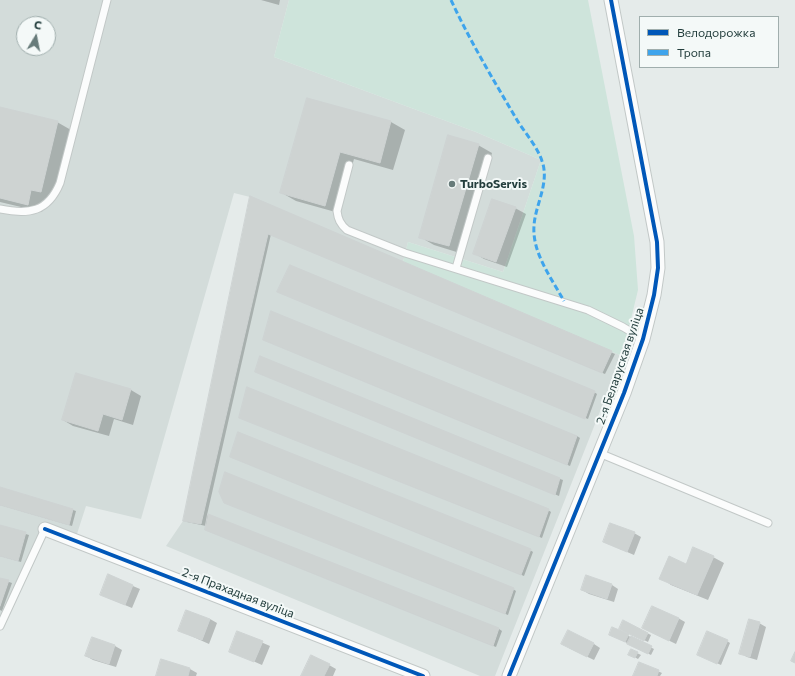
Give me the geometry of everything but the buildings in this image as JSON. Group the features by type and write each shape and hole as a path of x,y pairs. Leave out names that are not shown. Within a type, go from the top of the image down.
{"street":[{"name":"2-я Беларуская вуліца","path":"509,676 624,393 643,339 654,295 658,268 657,242 611,0"},
{"name":"2-я Прахадная вуліца","path":"45,529 424,676"}],"lane":[{"path":"0,209 17,211 38,209 52,199 57,191 107,0"},
{"path":"456,268 488,158"},
{"path":"349,165 337,210 338,218 341,224 347,230 405,253 588,310 623,327 643,339"},
{"path":"599,453 768,523"},
{"path":"0,626 45,529"}],"shaded area":[{"path":"0,0 289,0 274,57 476,132 541,160 503,272 408,242 403,262 622,356 495,676 480,676 166,546 183,521 250,197 234,193 141,519 86,506 75,540 45,529 0,626"}],"green space":[{"path":"289,0 588,0 634,236 638,290 622,356 403,262 408,242 503,272 541,160 476,132 274,57"}],"marked path":[{"path":"451,0 482,61 517,120 531,140 542,161 544,177 535,218 534,236 539,256 564,301"}],"cycle path":[{"path":"509,676 624,393 643,339 654,295 658,268 657,242 611,0"},
{"path":"45,529 423,676"}],"place":[{"name":"TurboServis","path":"452,184"}]}
